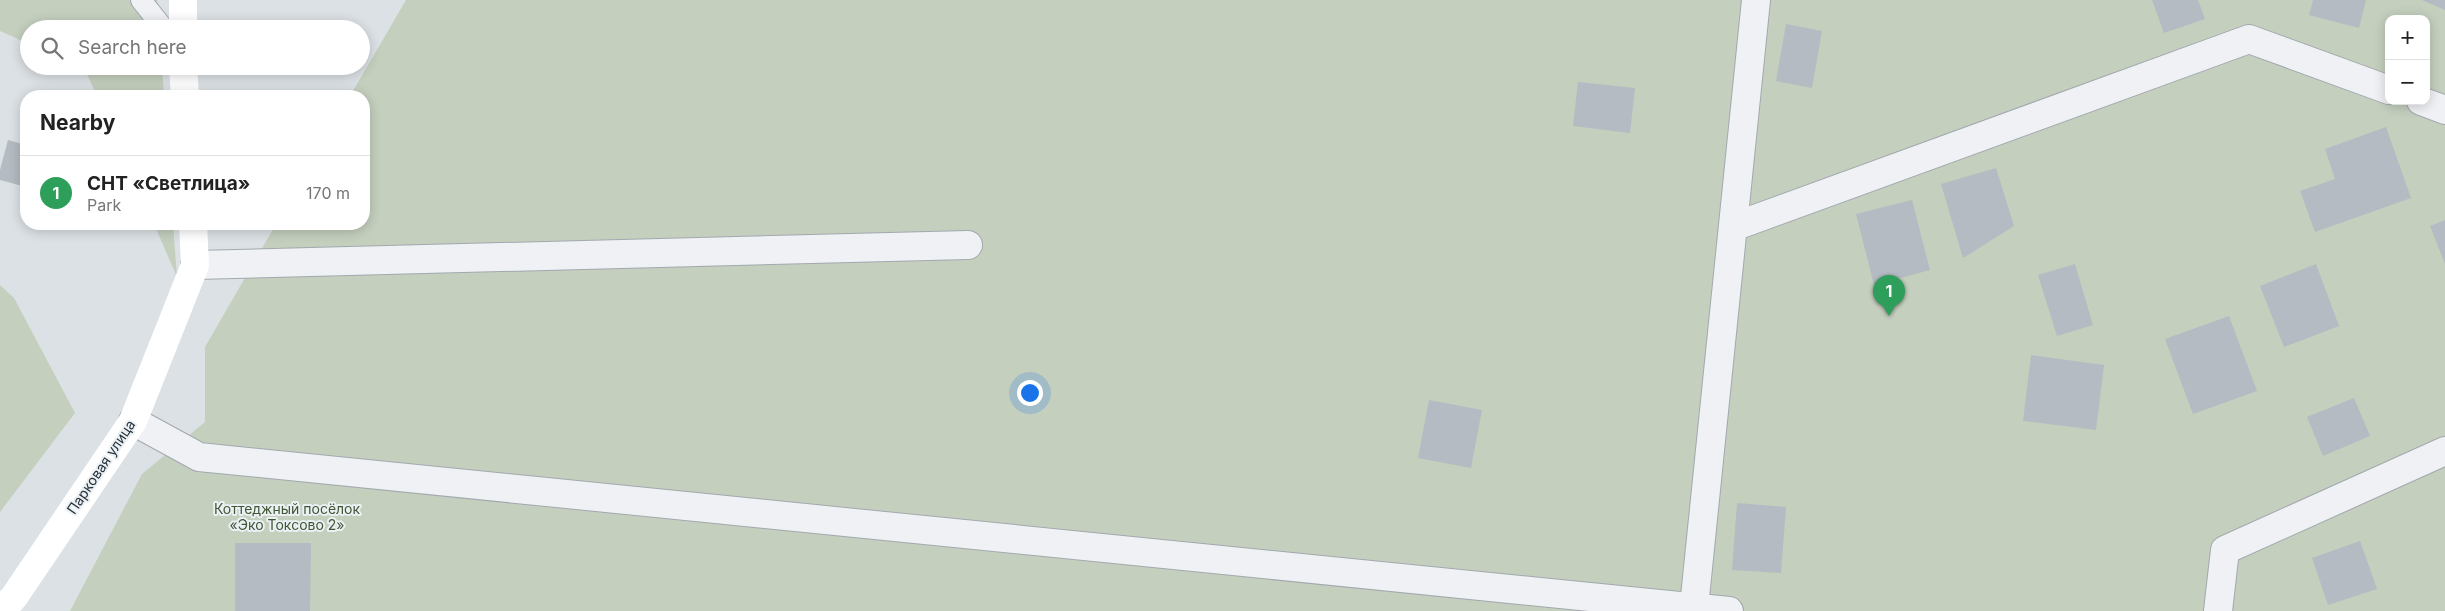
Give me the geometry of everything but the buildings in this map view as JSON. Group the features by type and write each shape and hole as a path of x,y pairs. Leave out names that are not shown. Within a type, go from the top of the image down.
{"street":[{"path":"183,0 183,20"},
{"path":"1694,607 1756,0"},
{"path":"1733,227 2249,39 2385,89"},
{"path":"184,75 185,90"},
{"path":"2430,104 2445,110"},
{"name":"Парковая улица","path":"1,611 14,597 133,421 195,265 193,230"},
{"path":"195,265 968,246"},
{"path":"133,421 199,457 1729,611"},
{"path":"2218,611 2225,550 2445,451"}],"lane":[{"path":"141,0 157,20"}],"green space":[{"path":"0,0 157,0 158,20 20,20 20,40 0,31"},
{"name":"Коттеджный посёлок «Эко Токсово 2»","path":"406,0 2445,0 2445,611 70,611 142,474 205,422 205,347 273,230 370,230 370,90 354,90 362,75 370,75 370,62"},
{"path":"87,75 163,75 164,90 94,90"},
{"path":"157,230 173,230 177,277"},
{"path":"0,285 14,298 75,413 0,512"}],"place":[{"name":"СНТ «Светлица»","path":"1889,316"}]}
